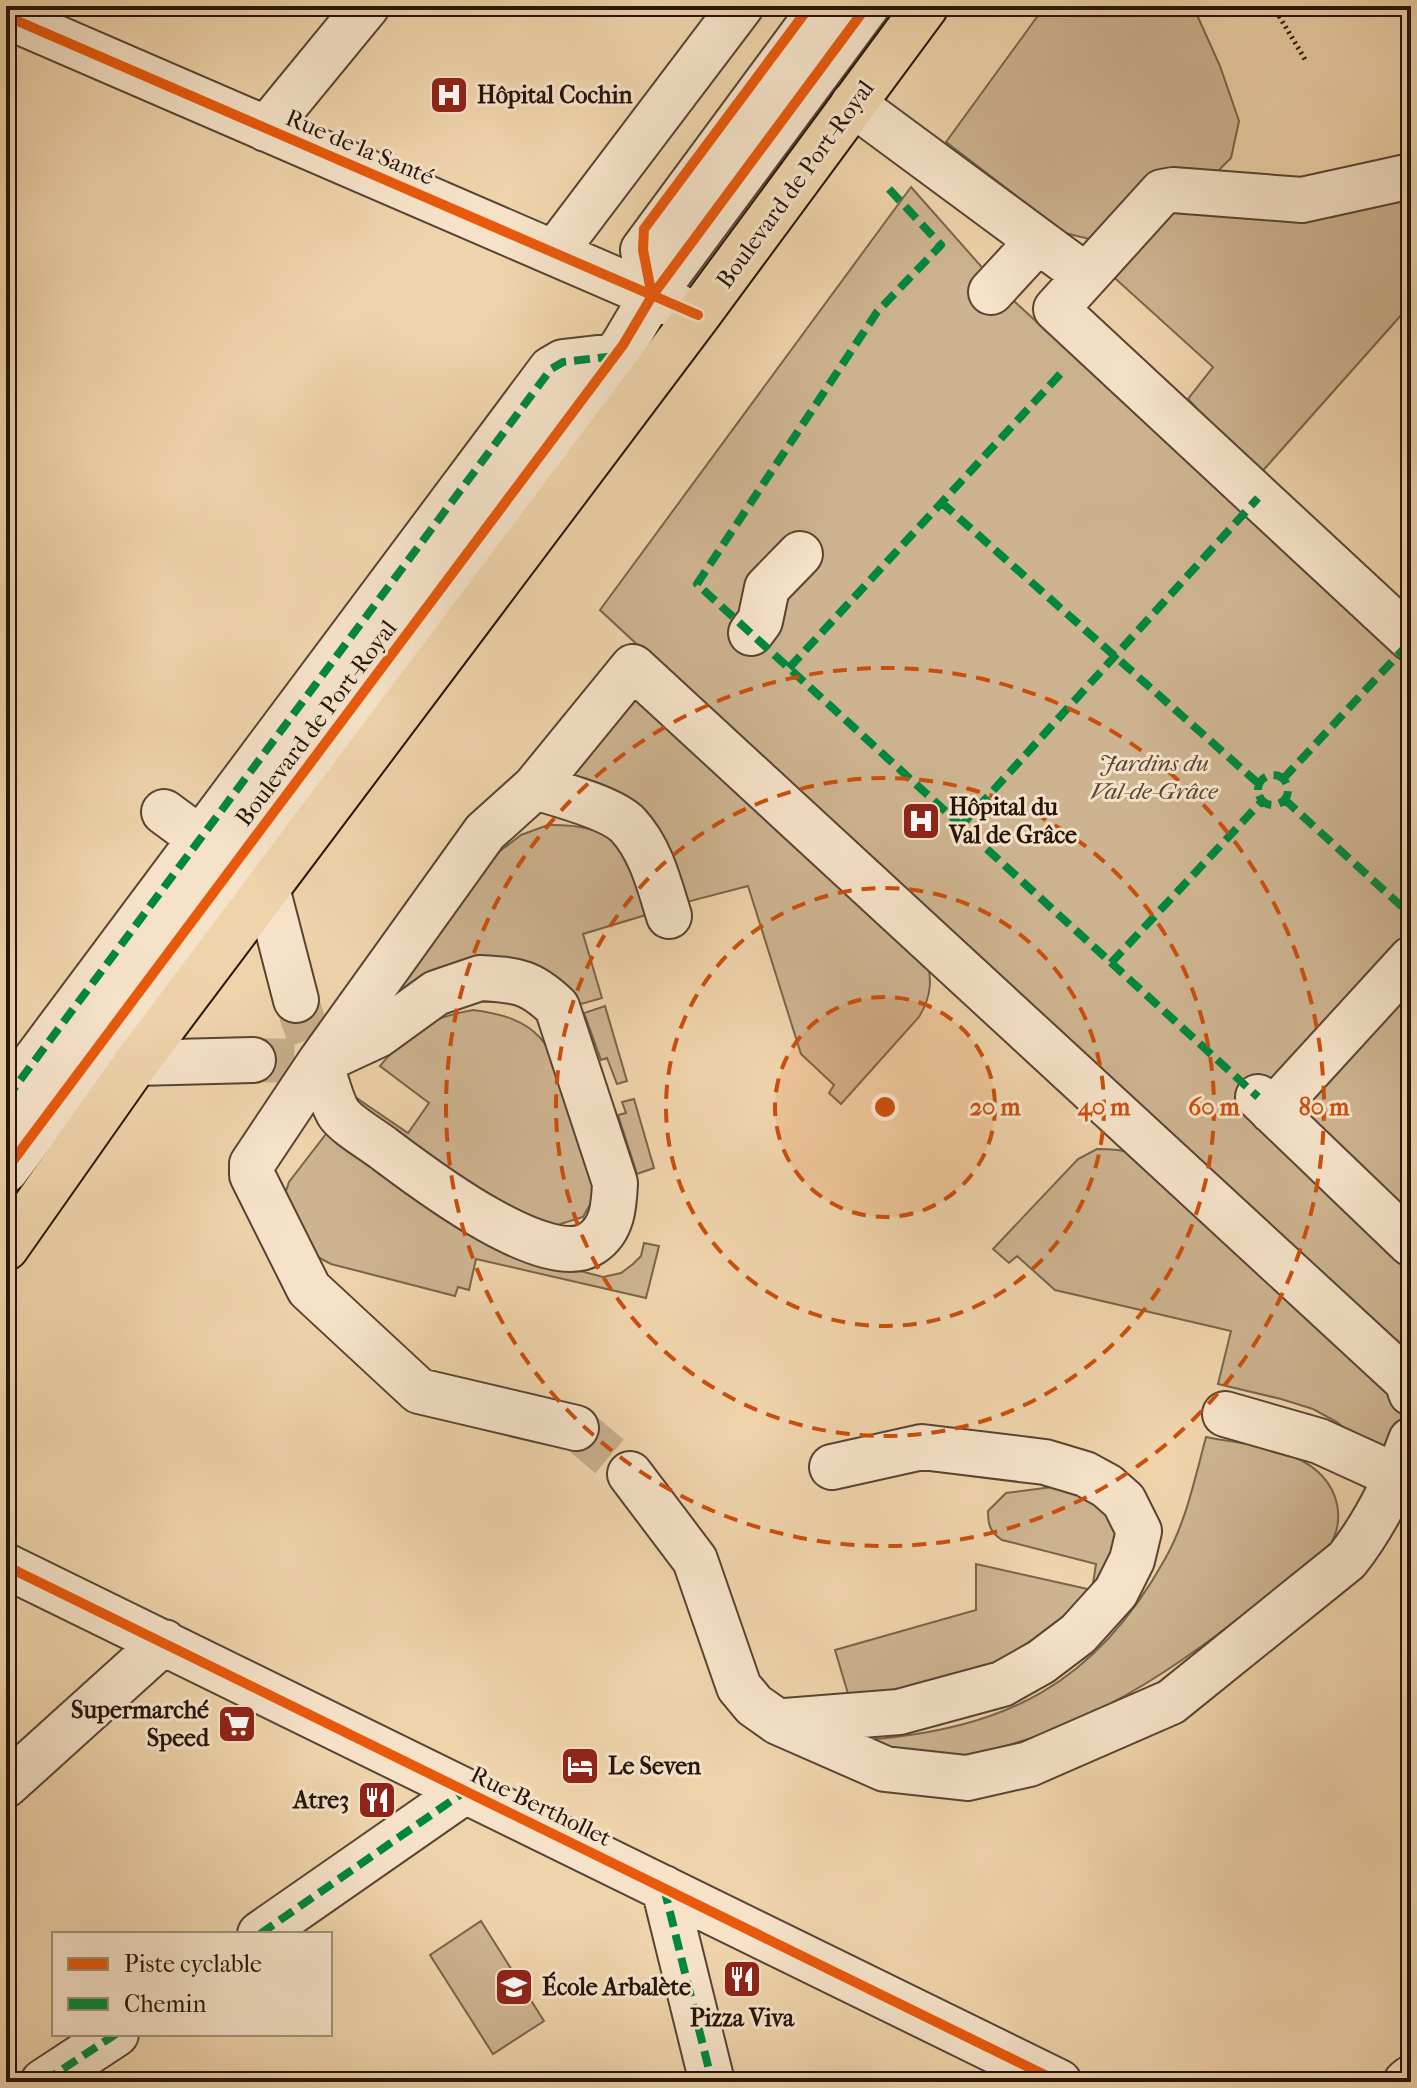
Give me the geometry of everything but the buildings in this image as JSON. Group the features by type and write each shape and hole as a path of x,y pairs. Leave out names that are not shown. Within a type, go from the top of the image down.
{"main road":[{"name":"Boulevard de Port-Royal","path":"6,1248 136,1063 251,876 698,315 926,6"}],"street":[{"path":"266,129 367,6"},
{"path":"554,253 741,6"},
{"path":"652,296 643,250 823,6"},
{"name":"Boulevard de Port-Royal","path":"6,1170 251,876 615,356 652,296 867,6"},
{"name":"Rue de la Santé","path":"6,16 698,315"},
{"path":"853,104 1086,276"},
{"path":"1411,176 1302,200 1173,190 1162,192 1056,309 1411,639"},
{"path":"991,292 1038,241"},
{"name":"Boulevard de Port-Royal","path":"6,1099 551,369 563,362 615,356"},
{"path":"751,633 760,621 767,588 800,554"},
{"path":"576,1428 419,1391 309,1289 252,1175 252,1164 295,1045 485,832 535,787 633,667 1407,1381 1411,1393"},
{"path":"535,787 590,805 626,823 652,861 669,916"},
{"path":"136,1063 295,1045 378,1035 436,993 480,978 512,979 538,989 557,1007 615,1183 614,1209 605,1231 590,1245 564,1250 517,1234 428,1182 340,1115 295,1045 251,876 164,812"},
{"path":"1411,959 1265,1104 1411,1244"},
{"path":"630,1474 695,1560 739,1687 754,1705 778,1722 885,1769 967,1778 1029,1764 1171,1702 1347,1560 1370,1531 1407,1465 1225,1414"},
{"path":"778,1722 899,1712 1002,1684 1041,1662 1078,1634 1116,1592 1132,1560 1139,1531 1124,1501 1107,1486 1085,1474 1045,1462 922,1447 832,1467"},
{"name":"Rue Berthollet","path":"6,1566 1059,2082"},
{"path":"6,1785 164,1642"},
{"path":"263,1932 464,1792"},
{"path":"664,1888 712,2082"},
{"path":"43,2082 113,2036"},
{"path":"1406,2082 1411,2078"}],"path":[{"path":"1273,6 1306,61"}],"green space":[{"path":"1045,6 1193,6 1220,66 1239,121 1231,158 1217,172 1156,178 1089,239 1065,233 946,142"},
{"name":"Jardins du Val-de-Grâce","path":"911,187 1002,290 1411,666 1411,934 1242,1110 1411,1270 1411,1364 600,610"},
{"path":"1411,190 1411,304 1259,475 1188,399 1213,367 1108,272 1169,209"},
{"path":"635,691 925,952 930,985 919,1017 841,1104 829,1093 834,1085 801,1054 748,886 683,903 576,780 575,772"},
{"path":"548,825 593,830 618,846 649,914 583,934 602,998 581,1004 555,981 380,1022 405,968 457,900 500,851 521,835"},
{"path":"1411,989 1411,1235 1295,1116"},
{"path":"605,1006 627,1081 617,1084 607,1058 601,1060 584,1013"},
{"path":"473,1010 513,1019 528,1027 549,1049 563,1081 595,1180 593,1199 583,1217 551,1227 495,1208 351,1103 355,1097 408,1133 429,1103 380,1066 410,1034 443,1017"},
{"path":"634,1099 654,1168 637,1174 618,1115 626,1113 622,1102"},
{"path":"329,1130 543,1261 603,1277 621,1273 633,1264 641,1256 644,1243 659,1246 646,1298 476,1259 469,1290 458,1287 455,1296 331,1264 312,1254 282,1203 289,1182"},
{"path":"1097,1149 1134,1153 1168,1168 1404,1409 1394,1441 1380,1447 1364,1445 1337,1422 1313,1409 1218,1384 1231,1331 1055,1290 1017,1256 1009,1263 993,1249 1078,1159"},
{"path":"1206,1437 1284,1453 1317,1471 1329,1485 1337,1504 1338,1525 1330,1545 1176,1664 1092,1713 1048,1732 1001,1747 939,1759 914,1756 865,1740 961,1725 1003,1711 1041,1693 1076,1669 1108,1639 1138,1603 1165,1559 1184,1515"},
{"path":"1052,1487 1083,1495 1117,1517 1116,1577 987,1684 849,1697 835,1650 976,1610 976,1564 1092,1590 1096,1564 1002,1540 990,1528 988,1511 1006,1493"},
{"path":"481,1921 544,2021 493,2054 430,1955"}],"tunnel":[{"path":"296,1000 310,1039"},
{"path":"253,1060 294,1061"},
{"path":"576,1428 630,1474"}],"marked path":[{"path":"889,189 941,245 877,312 697,584 1258,1097"},
{"path":"6,1099 551,369 563,362 615,356"},
{"path":"789,668 1063,371"},
{"path":"961,826 1258,498"},
{"path":"941,502 1259,784"},
{"path":"1283,779 1411,641"},
{"path":"1273,775 1279,776 1287,784 1288,790 1287,796 1279,804 1273,805 1267,804 1259,796 1258,790 1259,784 1267,776 1273,775"},
{"path":"1284,799 1411,915"},
{"path":"1111,963 1262,801"},
{"path":"263,1932 464,1792"},
{"path":"664,1888 712,2082"},
{"path":"43,2082 113,2036"}],"cycle path":[{"path":"652,296 643,250 644,229 810,6"},
{"path":"6,1170 623,345 652,296 867,6"},
{"path":"6,16 698,315"},
{"path":"6,1566 1059,2082"}],"place":[{"name":"Hôpital Cochin","path":"449,95"},
{"name":"Hôpital du Val de Grâce","path":"921,821"},
{"name":"Supermarché Speed","path":"237,1724"},
{"name":"Le Seven","path":"580,1766"},
{"name":"Atre3","path":"377,1800"},
{"name":"Pizza Viva","path":"742,1979"},
{"name":"École Arbalète","path":"514,1987"}]}
